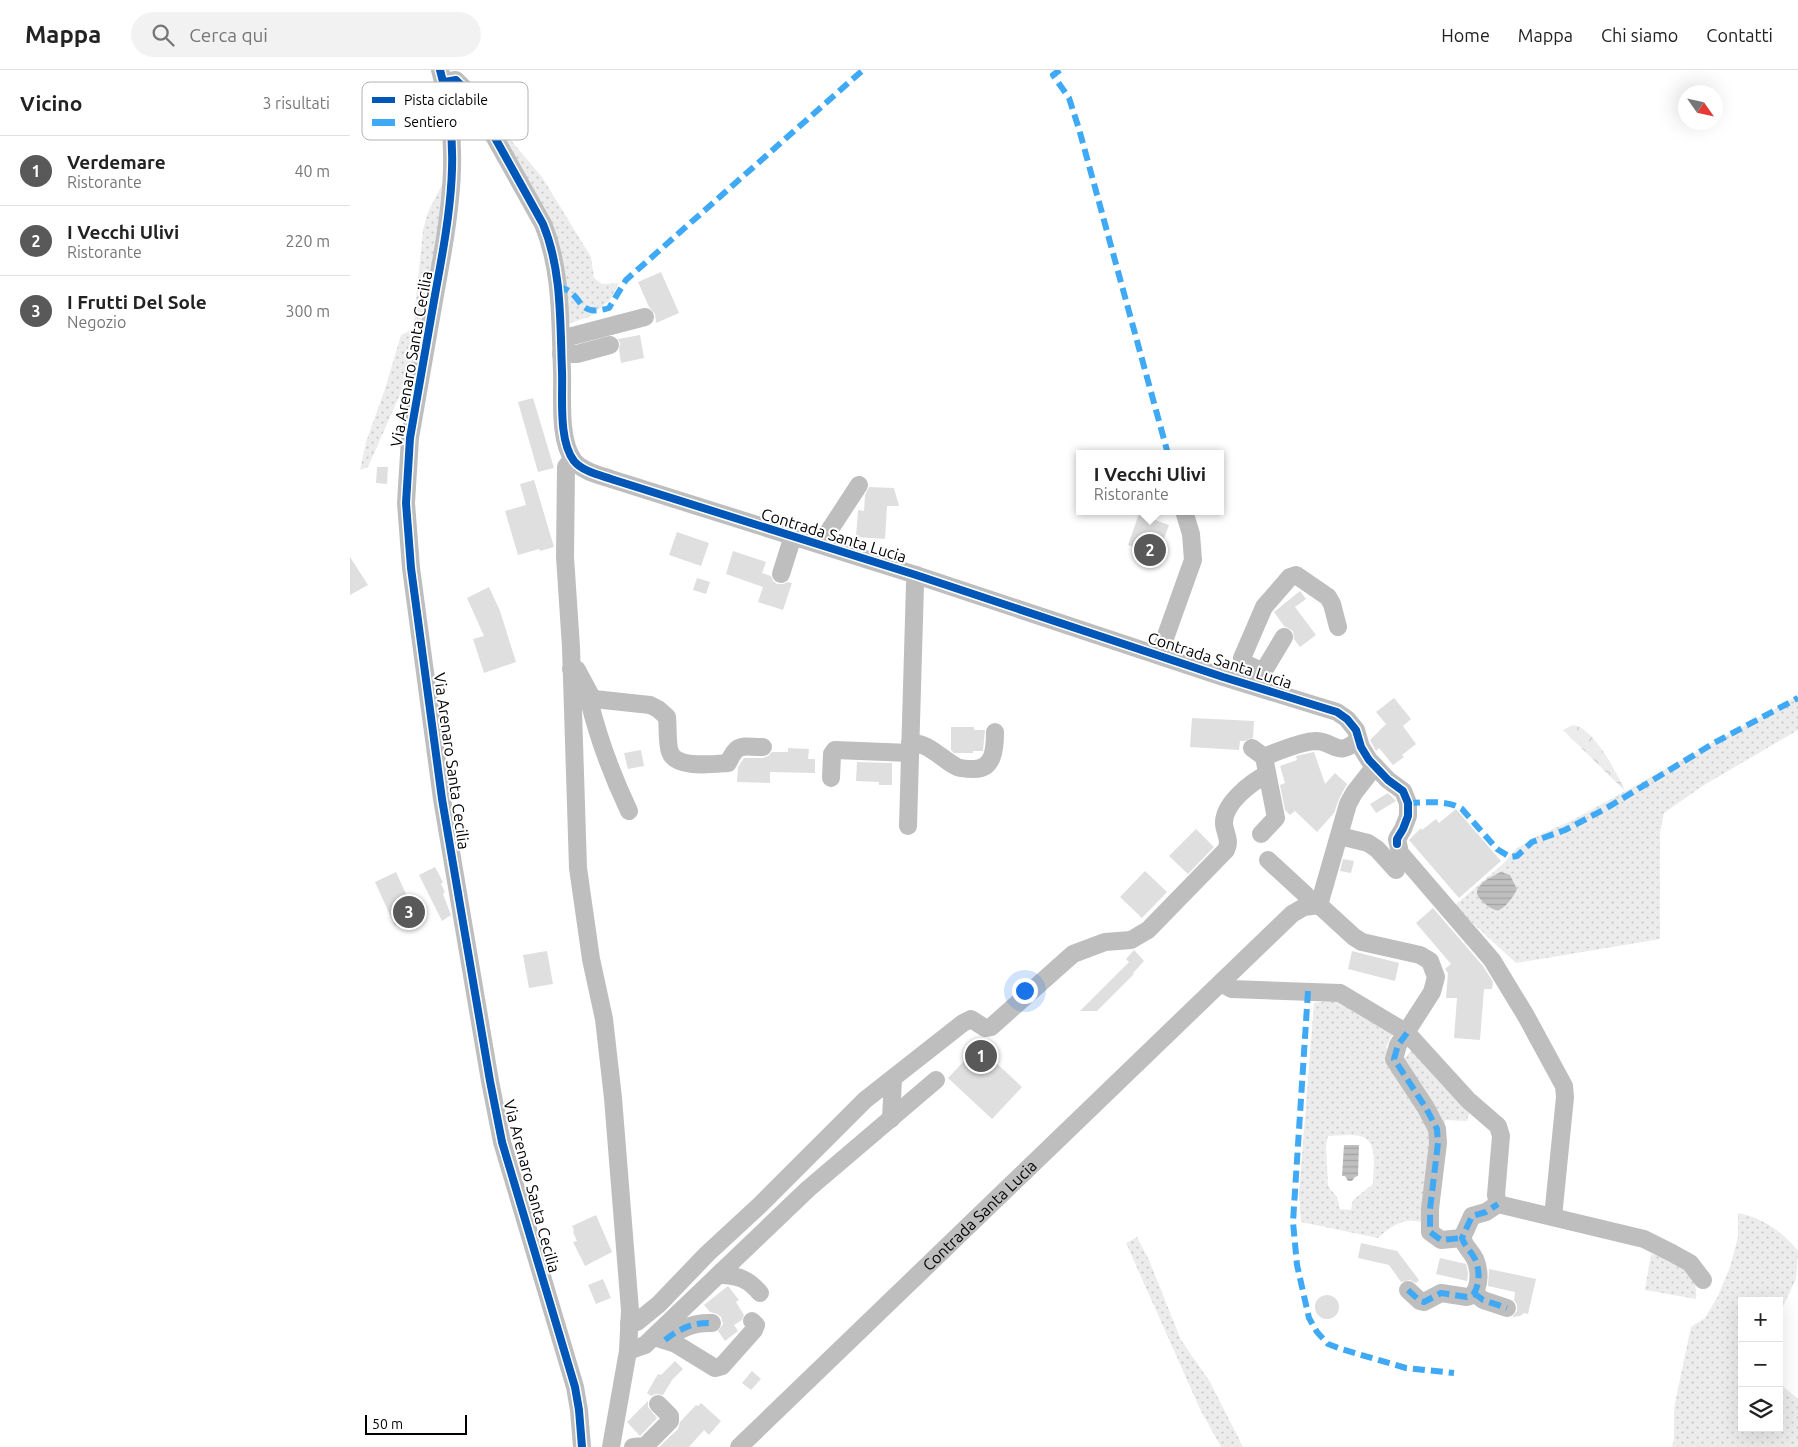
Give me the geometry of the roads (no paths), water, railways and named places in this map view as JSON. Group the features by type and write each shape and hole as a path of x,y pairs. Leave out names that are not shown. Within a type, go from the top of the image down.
{"street":[{"path":"442,76 458,82"},
{"name":"Via Arenaro Santa Cecilia","path":"453,140 453,182 446,238 410,438 407,468 407,535 442,798 490,1081 504,1151 575,1387 582,1447"},
{"path":"496,140 543,224 555,262 561,347 564,436 572,459 566,467 565,547 572,669 578,868 591,959 604,1019 630,1310 628,1351 611,1447"},
{"path":"561,347 645,317"},
{"path":"561,347 577,354 610,345"},
{"name":"Contrada Santa Lucia","path":"572,459 590,472 611,480 822,545 1159,654 1260,680 1337,712 1347,719 1356,730 1361,747 1388,780 1403,791 1408,803 1408,816 1397,839 1400,853 1492,960 1531,1024 1564,1086 1565,1097 1554,1218"},
{"path":"822,545 823,540 859,485"},
{"path":"1159,654 1194,560 1185,515"},
{"path":"781,574 793,536"},
{"path":"908,826 916,575"},
{"path":"1284,637 1260,680 1244,663 1242,658 1264,607 1290,577 1296,575 1328,597 1332,604 1338,627"},
{"path":"572,669 577,670 590,696 594,699 650,705 658,708 667,717 670,752 676,760 686,764 728,764 734,750 739,747 763,747"},
{"path":"590,696 589,700 597,733 610,771 629,811"},
{"path":"831,778 832,754 835,750 910,748 920,742 959,768 976,769 985,767 991,760 995,750 996,732"},
{"path":"1261,834 1276,818 1267,774 1258,752 1313,741 1324,742 1334,748 1343,749 1351,746 1358,740"},
{"path":"1314,905 1340,836 1348,804 1375,766"},
{"path":"629,1324 637,1322 659,1304 865,1100 963,1023 971,1019 985,1028 991,1027 1073,954 1105,942 1131,940 1148,930 1226,850 1228,845 1228,834 1224,824 1226,815 1242,792 1267,774"},
{"path":"1340,836 1368,843 1377,849 1396,870"},
{"path":"1268,860 1306,895 1314,905 1362,942 1420,955 1430,961 1436,977 1432,992 1398,1045 1394,1059 1426,1108 1437,1129 1438,1143 1430,1210 1430,1232 1441,1240 1462,1238"},
{"name":"Contrada Santa Lucia","path":"739,1447 1221,983 1234,968 1292,914 1304,907 1314,905"},
{"path":"1221,983 1232,989 1340,993 1407,1032 1468,1100 1498,1126 1501,1136 1496,1195 1498,1204"},
{"path":"891,1118 893,1078"},
{"path":"659,1339 721,1272 808,1189 936,1080"},
{"path":"1408,1290 1420,1301 1424,1302 1441,1293 1467,1297 1474,1293 1477,1284 1478,1268 1462,1238 1472,1216 1486,1212 1498,1204 1644,1239 1690,1263 1703,1280"},
{"path":"721,1272 743,1278 750,1282 760,1293"},
{"path":"1474,1293 1483,1300 1507,1308"},
{"path":"659,1339 676,1344 715,1368 722,1366 754,1330 756,1325 752,1321"},
{"path":"628,1351 693,1324 712,1323"},
{"path":"630,1442 645,1446 670,1421 670,1416 658,1404"}],"place":[{"name":"I Vecchi Ulivi","path":"1150,550"},
{"name":"I Frutti Del Sole","path":"409,912"},
{"name":"Verdemare","path":"981,1056"}]}
